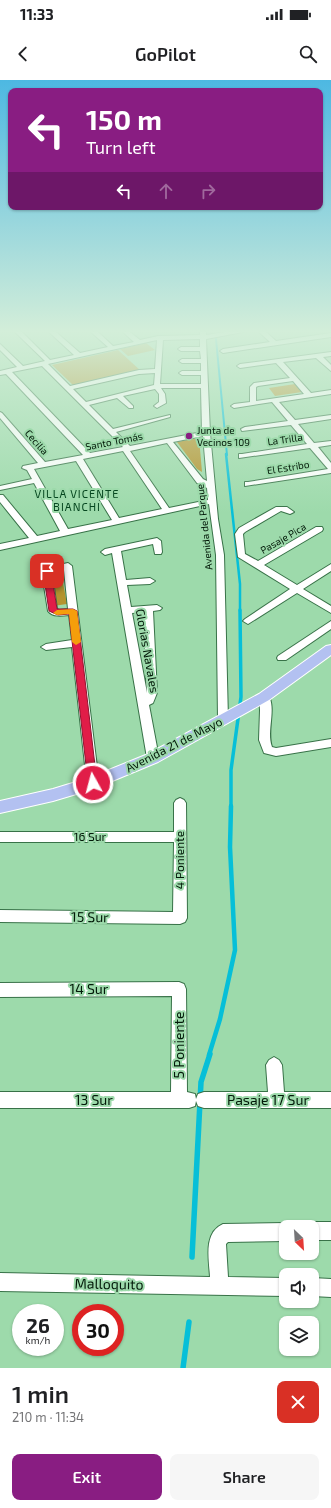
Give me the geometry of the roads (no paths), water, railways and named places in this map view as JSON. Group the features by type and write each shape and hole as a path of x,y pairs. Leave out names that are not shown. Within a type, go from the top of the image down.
{"main road":[{"name":"Avenida 21 de Mayo","path":"0,809 93,783 153,758 264,697 331,649"}],"street":[{"path":"23,392 88,456"},
{"path":"73,392 112,431 127,449 168,511"},
{"path":"85,404 134,392"},
{"path":"158,406 163,403 163,396 161,392"},
{"name":"Avenida del Parque","path":"205,392 206,433 211,487 220,554 228,718"},
{"path":"253,392 253,403"},
{"path":"234,406 330,392"},
{"path":"119,396 131,407"},
{"path":"274,400 331,469"},
{"name":"Cecilia","path":"0,414 44,465"},
{"path":"112,431 168,416"},
{"path":"245,430 331,417"},
{"name":"Santo Tomás","path":"37,480 28,468 206,433"},
{"path":"169,441 200,481 211,487"},
{"name":"La Trilla","path":"242,456 331,443"},
{"path":"78,458 117,521"},
{"name":"El Estribo","path":"248,484 331,469"},
{"path":"0,488 37,480 65,532"},
{"path":"0,498 36,539"},
{"path":"0,547 213,501"},
{"path":"290,512 284,509 279,509 242,530 239,534 241,555 331,610"},
{"name":"Pasaje Pica","path":"258,565 319,529"},
{"path":"105,552 157,541 158,552"},
{"name":"Glorias Navales","path":"116,550 153,758"},
{"path":"73,611 58,613 53,611 46,572 50,569 68,566 93,783"},
{"path":"248,621 331,567"},
{"path":"122,583 150,581"},
{"path":"127,610 152,608 152,693 149,700 144,703"},
{"path":"282,658 331,624"},
{"path":"46,647 76,643"},
{"path":"264,697 267,707 264,744 268,750 276,752 331,743"},
{"name":"4 Poniente","path":"180,803 180,918"},
{"name":"16 Sur","path":"0,837 180,837"},
{"name":"15 Sur","path":"0,916 180,918"},
{"name":"14 Sur","path":"0,990 179,989"},
{"name":"5 Poniente","path":"179,989 184,1100"},
{"path":"274,1065 277,1100"},
{"name":"13 Sur","path":"0,1100 184,1100"},
{"name":"Pasaje 17 Sur","path":"204,1100 331,1100"},
{"path":"319,1231 331,1231"},
{"path":"219,1286 217,1242 223,1233 279,1232"},
{"name":"Malloquito","path":"0,1282 279,1287"},
{"path":"319,1287 331,1288"}],"waterway":[{"path":"221,392 227,455"},
{"path":"226,454 240,584 240,610"},
{"path":"231,806 231,770 241,697 240,610"},
{"path":"209,1055 220,1019 235,950 230,847 231,806"},
{"path":"192,1257 201,1082 210,1054"},
{"path":"183,1368 189,1322"}],"place":[{"name":"Junta de Vecinos 109","path":"189,436"}],"district":[{"name":"VILLA VICENTE BIANCHI","path":"77,500"}]}
